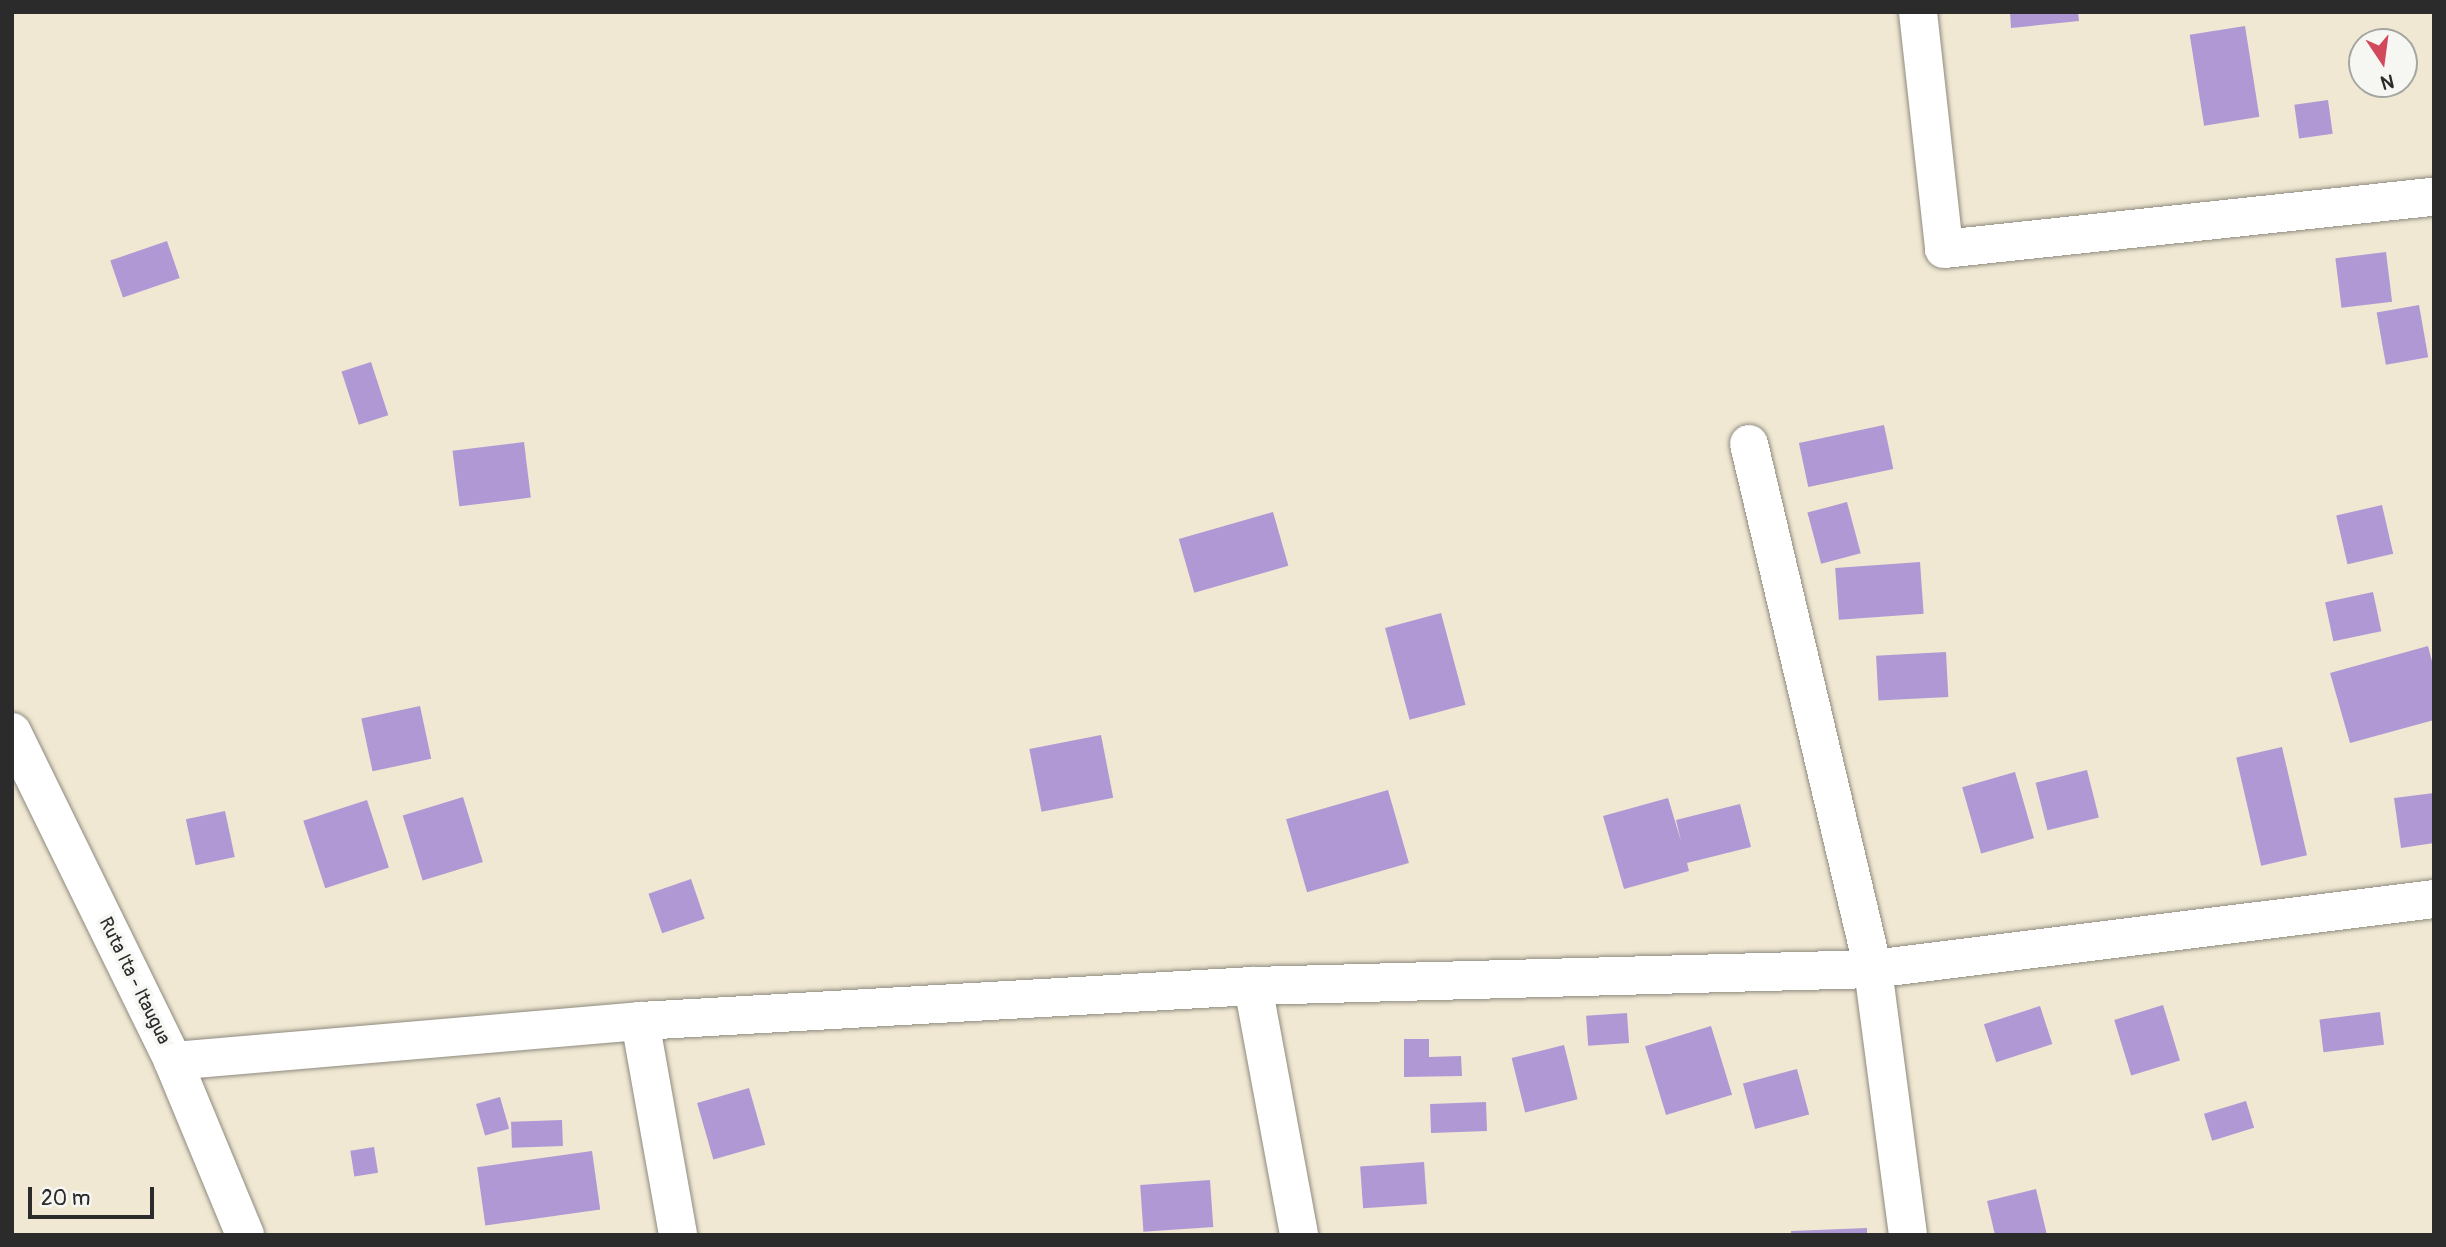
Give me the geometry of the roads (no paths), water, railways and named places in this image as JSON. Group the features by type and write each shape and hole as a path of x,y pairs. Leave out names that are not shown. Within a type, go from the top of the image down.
{"street":[{"path":"1917,12 1944,249 2434,197"},
{"path":"1749,444 1872,969 1908,1235"},
{"name":"Ruta Ita - Itaugua","path":"12,732 173,1061 245,1235"},
{"path":"173,1061 640,1021 1253,986 1872,969 2434,899"},
{"path":"1253,986 1299,1235"},
{"path":"640,1021 678,1235"}]}
